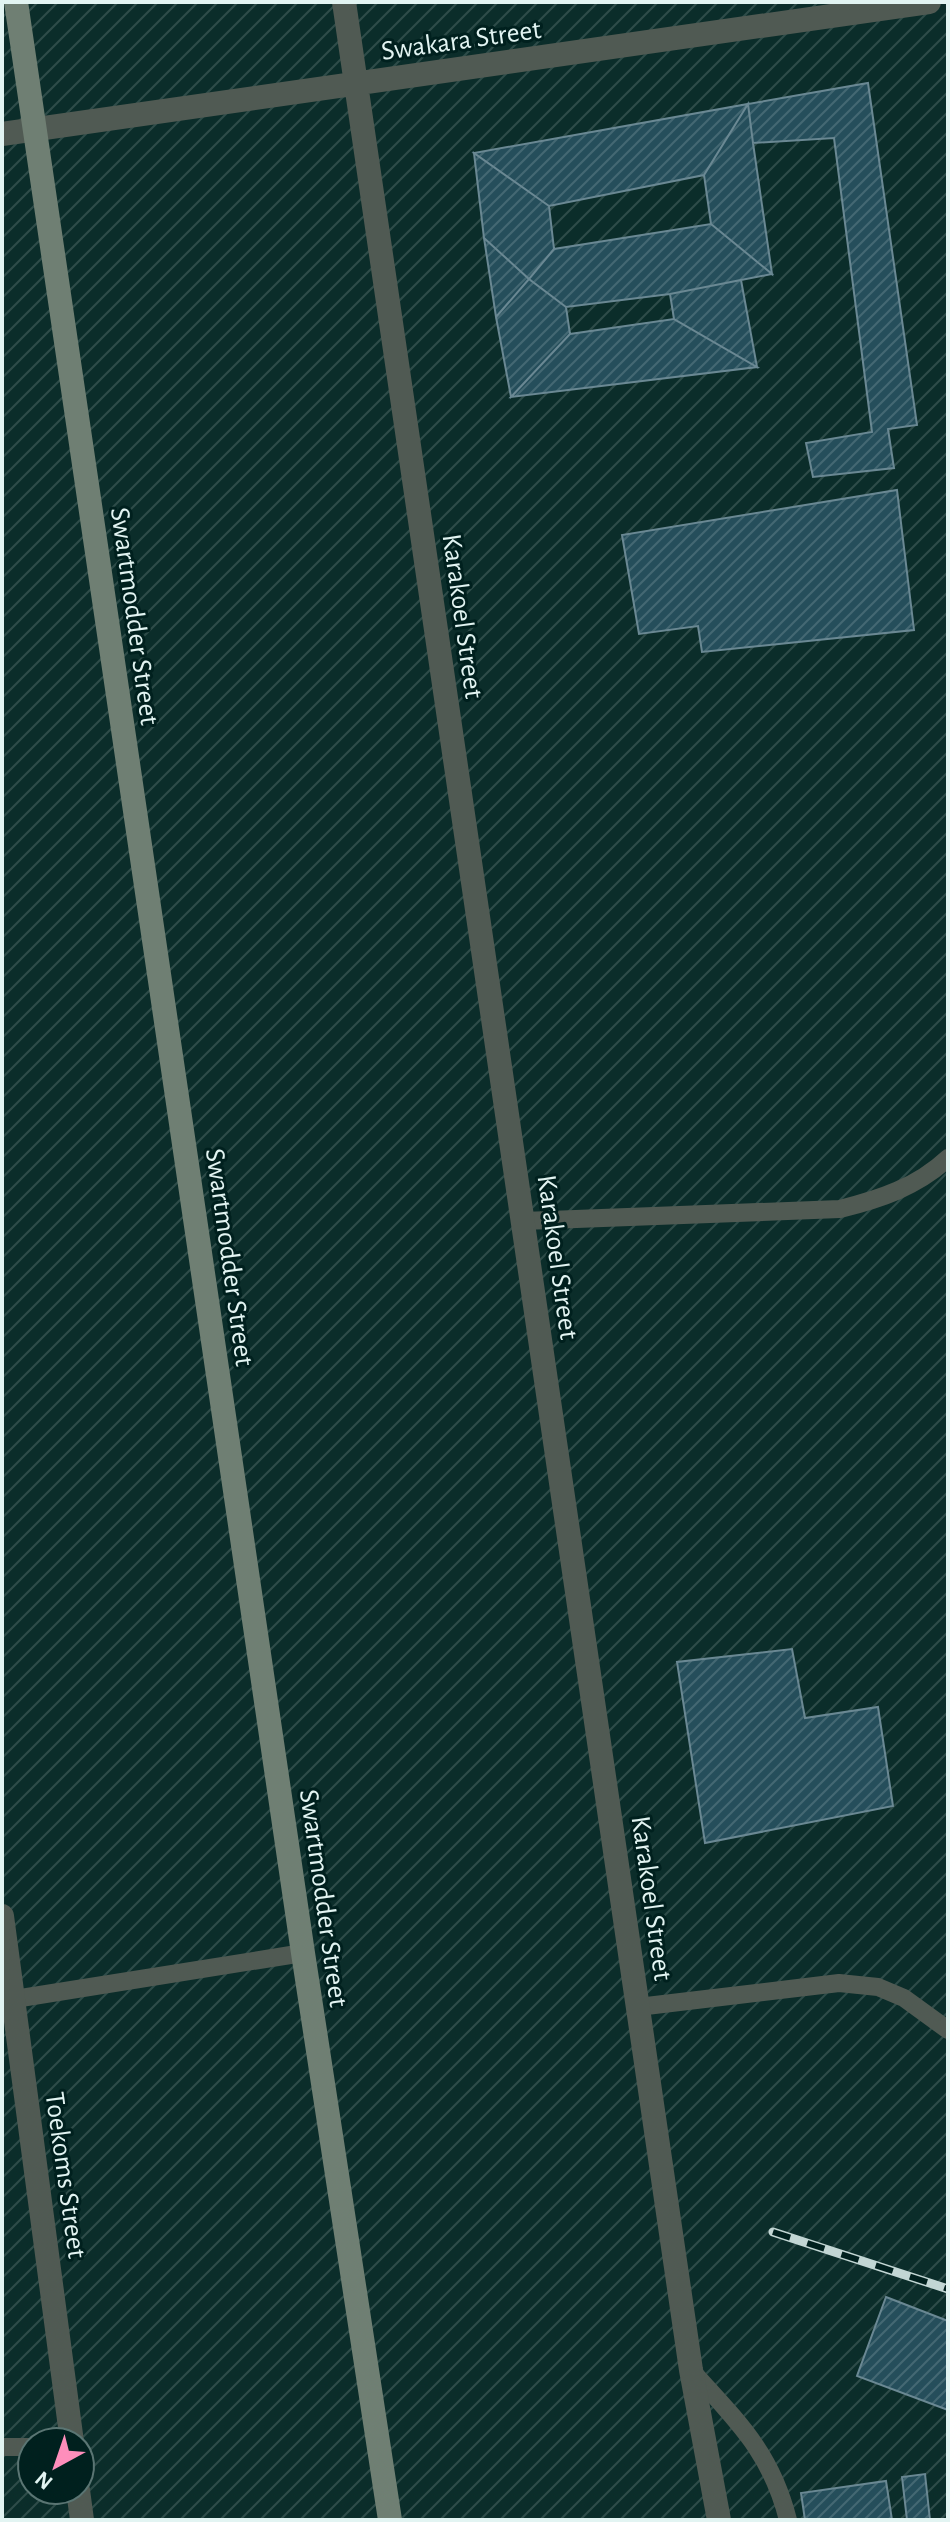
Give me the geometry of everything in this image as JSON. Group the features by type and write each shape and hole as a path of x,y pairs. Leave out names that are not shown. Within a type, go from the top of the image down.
{"main road":[{"name":"Swartmodder Street","path":"16,2 303,1953 390,2520"}],"street":[{"name":"Karakoel Street","path":"344,2 691,2370 719,2520"},
{"name":"Swakara Street","path":"2,134 926,2"},
{"name":"Toekoms Street","path":"2,1916 7,2000 70,2426"}],"lane":[{"path":"523,1221 760,1215 840,1209 879,1200 911,1186 948,1158"},
{"path":"7,2000 303,1953"},
{"path":"638,2007 839,1983 878,1987 904,1998 948,2030"},
{"path":"691,2370 765,2457 779,2483 788,2520"}],"shaded area":[{"path":"2,2 948,2 948,2520 2,2520"}],"building":[{"path":"868,83 917,425 888,429 894,468 813,477 806,443 872,432 834,138 753,143 748,104"},
{"path":"748,104 704,175 549,206 474,153"},
{"path":"748,104 772,274 711,224 704,175"},
{"path":"474,153 549,206 554,249 529,279 484,238"},
{"path":"711,224 772,274 670,294 566,307 529,279 554,249"},
{"path":"484,238 529,279 496,317"},
{"path":"529,279 566,307 570,334 511,397 496,317"},
{"path":"741,280 757,367 674,319 670,294"},
{"path":"674,319 757,367 511,397 570,334"},
{"path":"897,490 914,630 702,652 698,626 639,634 622,535"},
{"path":"792,1649 805,1718 878,1707 893,1806 705,1843 677,1662"},
{"path":"886,2297 948,2321 948,2410 857,2376"},
{"path":"925,2474 930,2520 907,2520 902,2477"},
{"path":"886,2481 892,2520 805,2520 801,2493"}],"railway":[{"path":"773,2232 948,2289"}]}
